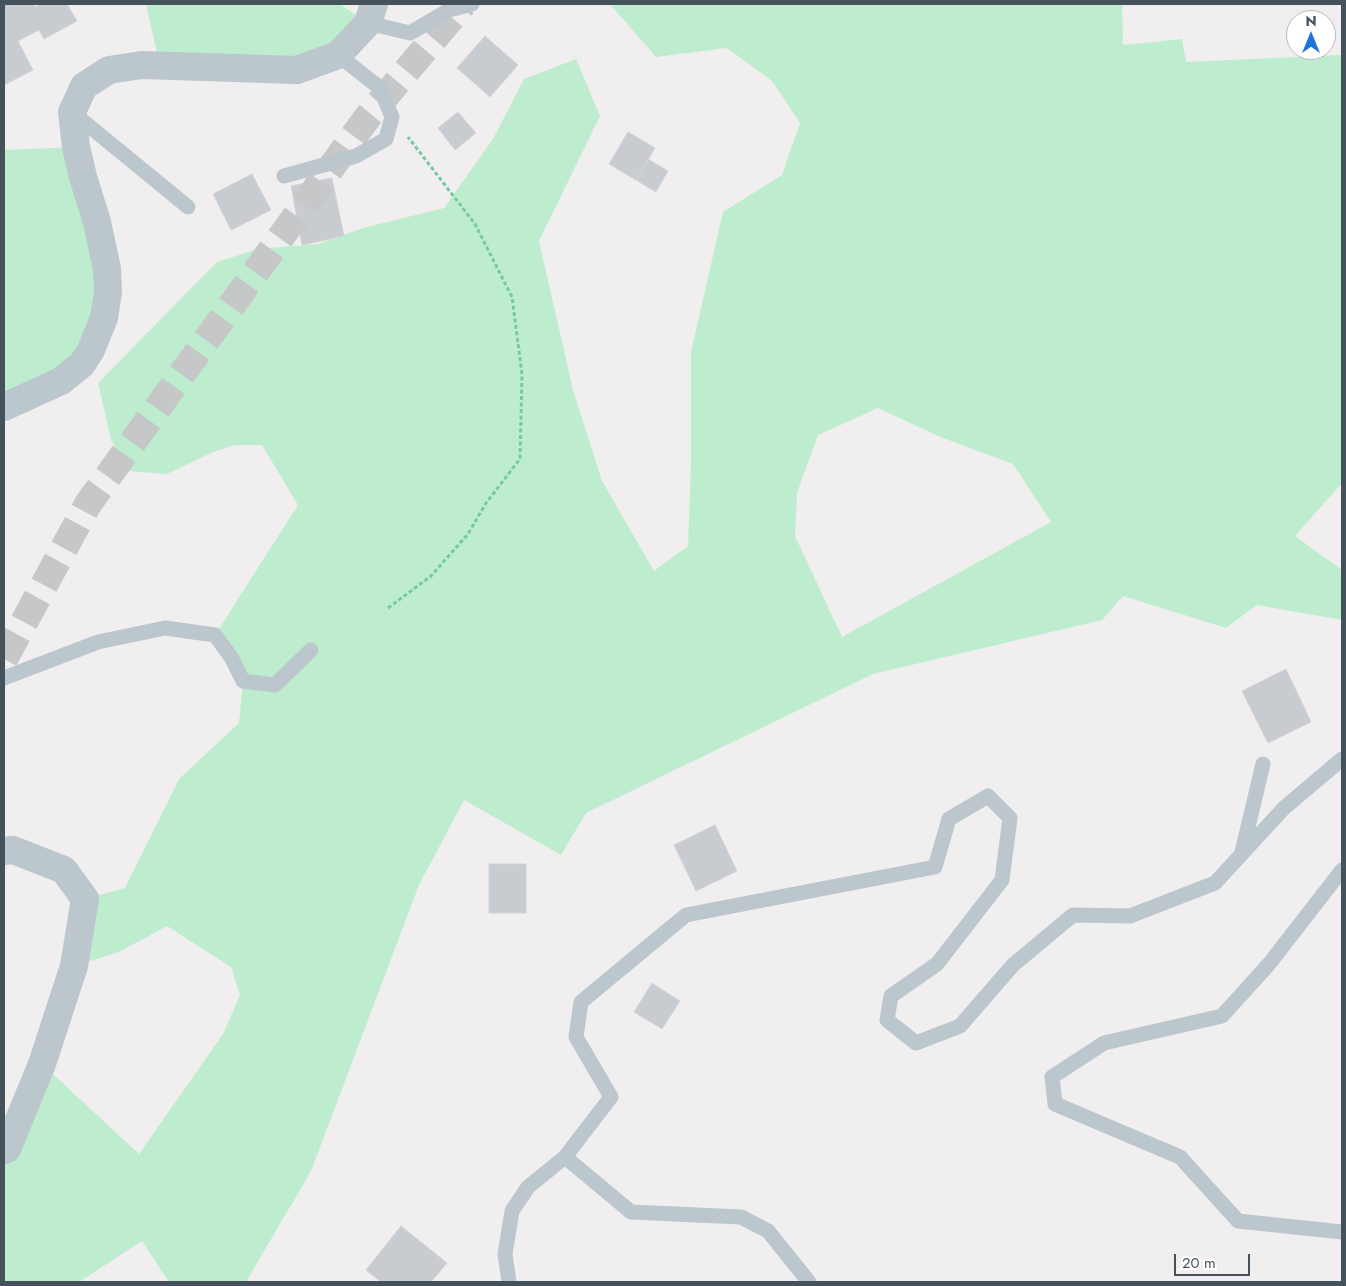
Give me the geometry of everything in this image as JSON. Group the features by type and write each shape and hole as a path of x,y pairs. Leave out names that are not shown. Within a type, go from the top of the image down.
{"street":[{"path":"4,407 61,381 82,364 91,350 104,318 108,292 107,269 79,162 72,112 84,86 109,70 142,65 297,70 338,56 371,13"},
{"path":"4,851 13,850 64,870 85,898 74,966 45,1055 7,1149 4,1150"}],"lane":[{"path":"371,13 410,33 449,10 472,4"},
{"path":"284,176 356,156 386,139 392,117 380,88 338,56"},
{"path":"72,112 188,207"},
{"path":"4,678 98,642 164,628 215,635 231,657 243,681 275,685 311,650"},
{"path":"509,1282 505,1254 512,1211 528,1187 565,1157 611,1097 576,1036 581,1002 686,915 935,867 949,819 988,796 1010,818 1002,880 936,964 891,996 886,1020 916,1043 960,1026 1013,965 1072,915 1130,916 1215,882 1284,808 1342,759"},
{"path":"1242,854 1263,764"},
{"path":"1342,870 1269,964 1222,1016 1104,1043 1052,1077 1055,1104 1180,1157 1238,1220 1342,1232"},
{"path":"565,1157 631,1212 741,1217 768,1232 809,1282"}],"path":[{"path":"388,608 431,576 468,534 486,503 520,459 522,374 512,297 475,224 392,117"}],"green space":[{"path":"146,4 340,4 368,23 338,55 160,66"},
{"path":"610,4 1122,4 1123,45 1182,39 1186,62 1286,58 1286,60 1336,60 1336,55 1342,55 1342,483 1295,536 1342,570 1342,620 1257,605 1226,628 1123,596 1102,620 873,674 586,813 561,855 464,800 419,885 311,1171 246,1282 169,1282 142,1241 79,1282 4,1282 4,1150 42,1064 139,1154 223,1034 240,995 231,967 167,926 119,952 74,966 85,899 125,888 179,779 239,723 243,681 215,635 298,505 262,445 235,445 213,452 167,474 130,471 111,440 98,383 217,262 258,249 318,244 363,228 444,208 493,139 524,79 576,59 600,116 539,241 573,390 602,481 654,571 688,546 691,464 691,352 723,212 782,175 800,123 772,81 727,48 656,57","holes":["878,408 938,436 1013,464 1051,522 842,637 795,536 797,493 818,435"]},
{"path":"76,147 107,269 91,350 4,407 4,150"}],"building":[{"path":"4,4 33,4 35,7 40,4 67,4 77,21 44,39 39,30 18,41 33,70 4,85"},
{"path":"485,36 518,65 490,97 457,68"},
{"path":"458,112 476,133 455,150 438,128"},
{"path":"628,132 655,148 636,180 609,164"},
{"path":"648,159 668,171 656,192 636,180"},
{"path":"252,174 271,210 231,230 213,194"},
{"path":"332,178 344,236 302,245 291,186"},
{"path":"1286,669 1311,722 1268,743 1242,691"},
{"path":"715,825 737,871 696,891 674,845"},
{"path":"489,864 526,864 526,913 489,913"},
{"path":"652,983 680,1001 662,1029 634,1012"},
{"path":"401,1226 447,1263 431,1282 381,1282 366,1270"}],"tunnel":[{"path":"4,659 88,504 367,118 463,4"}]}
